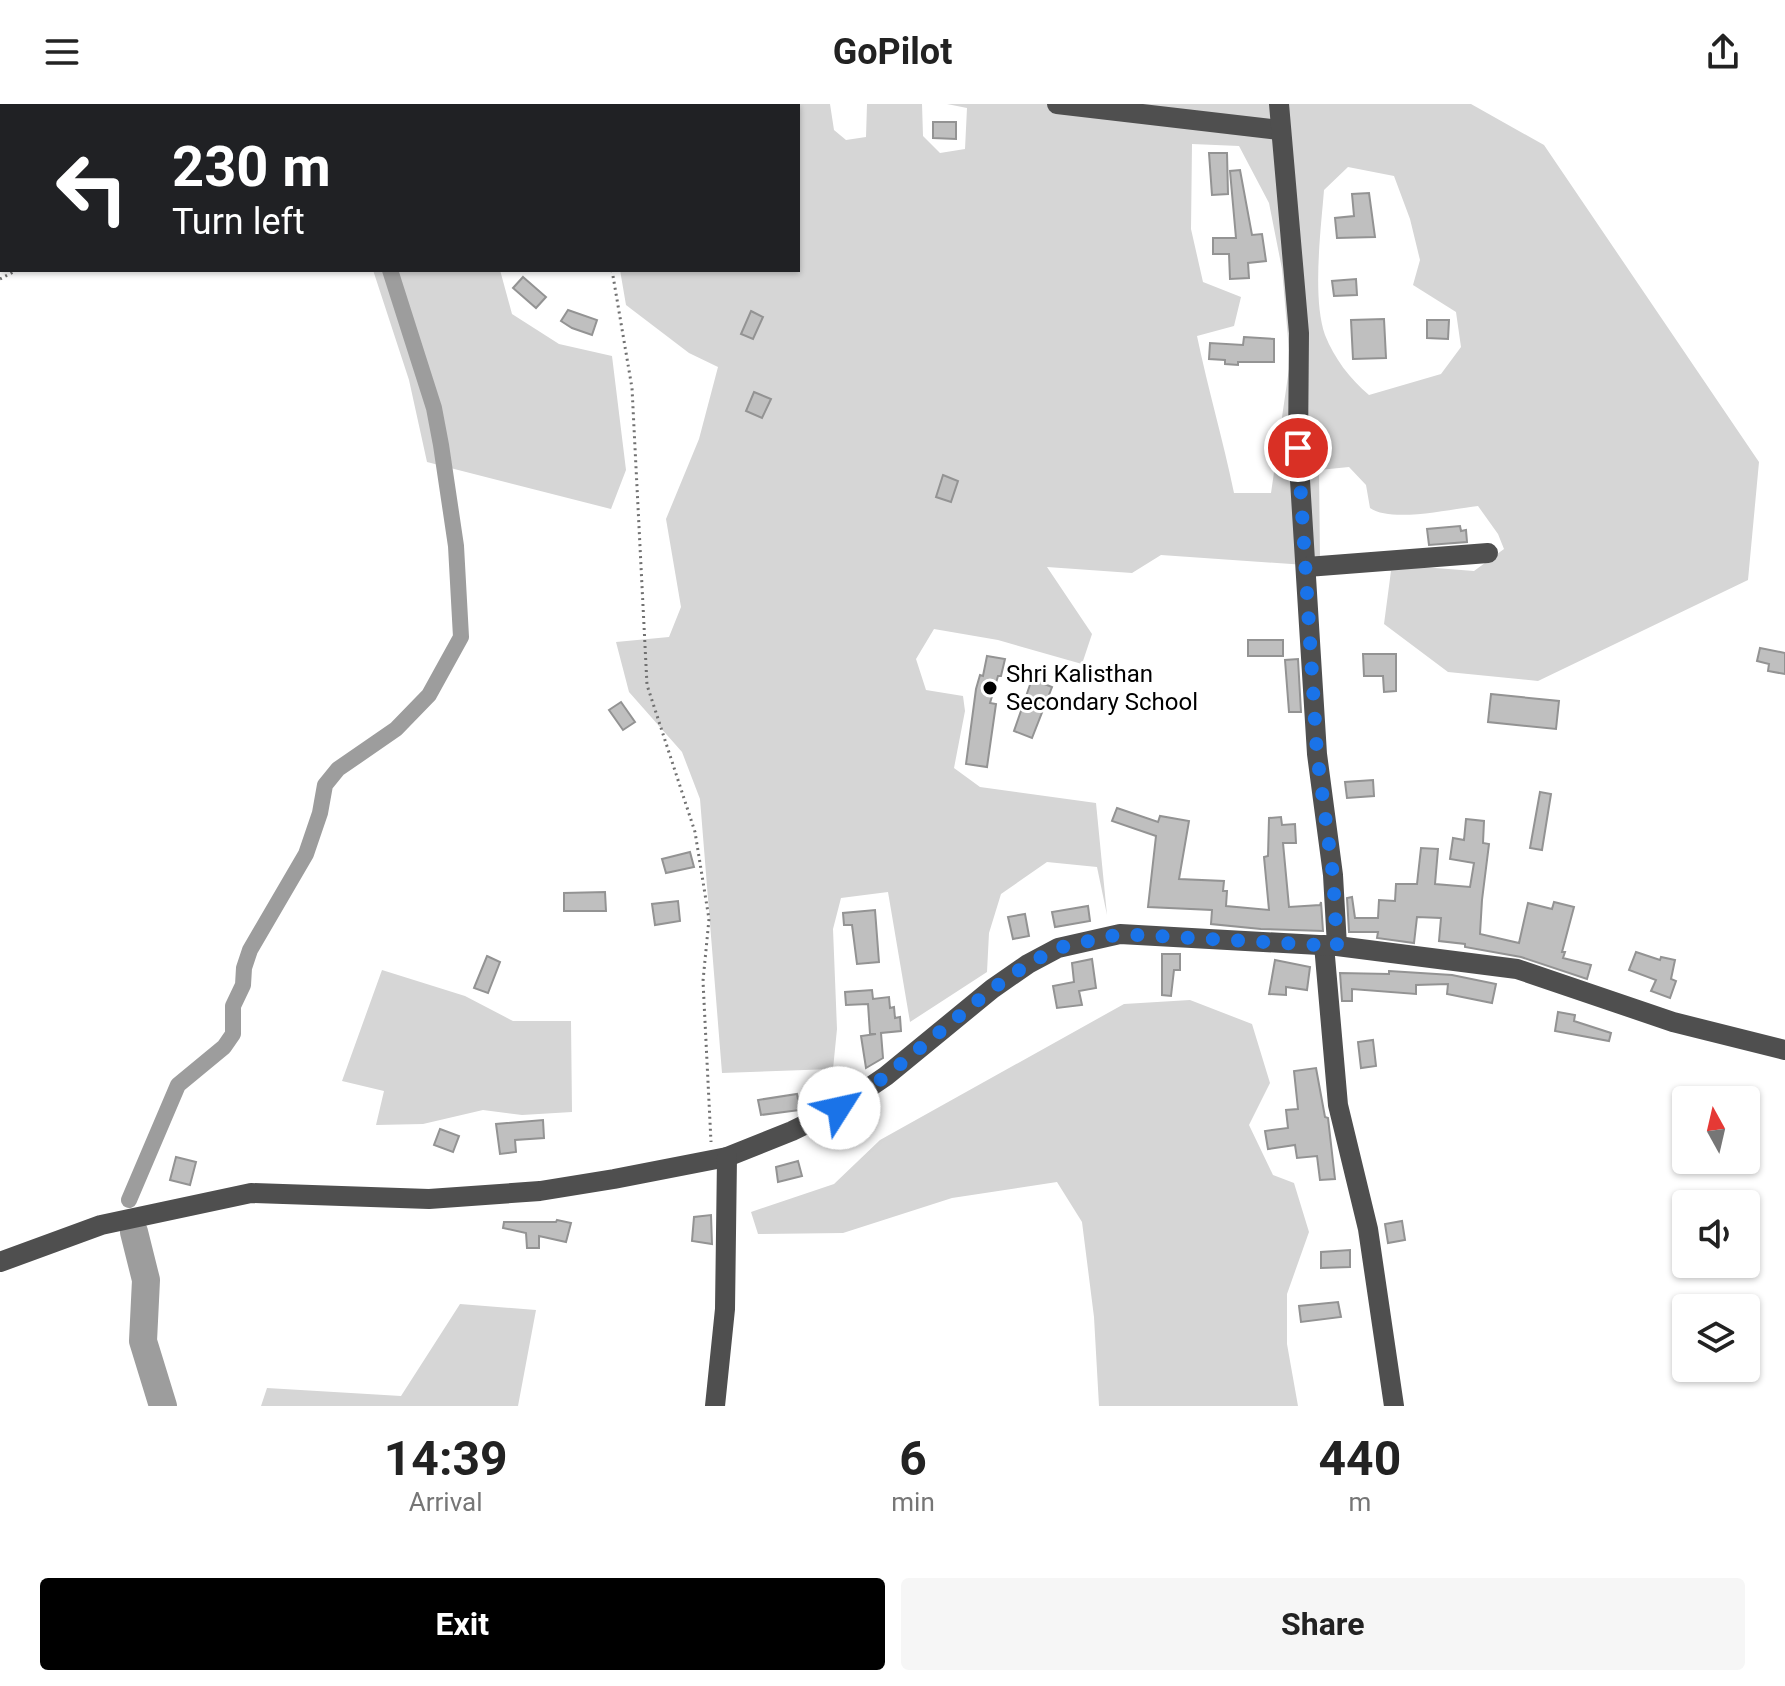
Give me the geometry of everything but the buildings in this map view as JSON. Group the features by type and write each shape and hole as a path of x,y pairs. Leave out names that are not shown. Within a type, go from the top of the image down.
{"street":[{"path":"1057,104 1279,130"},
{"path":"1279,104 1299,333 1298,448 1317,754 1333,875 1330,946 1338,1105 1368,1229 1394,1406"},
{"path":"1307,567 1488,553"},
{"path":"0,1262 101,1225 251,1193 429,1199 540,1191 719,1157 792,1131 839,1108 886,1076 992,989 1028,964 1058,948 1120,934 1330,946 1517,969 1673,1022 1785,1050"},
{"path":"715,1406 725,1309 719,1157"}],"path":[{"path":"612,272 632,388 647,685 695,832 709,919 703,981 719,1157"}],"shaded area":[{"path":"800,104 830,104 834,130 846,140 866,137 867,104 922,104 923,136 940,153 965,149 967,108 947,104 1471,104 1544,145 1759,462 1748,580 1538,681 1448,672 1384,624 1391,571 1161,555 1132,573 1047,567 1092,634 1082,664 998,640 934,629 916,659 926,690 963,696 965,711 954,768 980,787 1096,803 1107,915 1097,867 1047,862 1001,894 989,933 987,972 910,1022 888,892 841,898 833,929 837,1029 833,1069 722,1073 700,799 682,752 629,692 616,642 669,637 681,607 666,519 699,439 718,367 689,353 626,305 620,272 800,272","holes":["1192,144 1239,146 1269,203 1282,269 1290,362 1271,493 1234,493 1197,336 1234,326 1241,297 1203,282 1191,229","1348,167 1394,176 1410,219 1420,260 1413,285 1456,312 1461,347 1441,374 1369,395 1349,375 1333,352 1321,320 1318,263 1324,190","1349,467 1366,485 1370,508 1407,515 1478,506 1498,534 1504,549 1474,571 1320,559 1319,470"]},
{"path":"374,272 501,272 512,314 559,344 612,356 626,470 611,509 427,462 409,380"},
{"path":"382,970 465,996 513,1021 571,1021 572,1112 522,1115 483,1110 423,1124 376,1125 384,1091 342,1081"},
{"path":"1190,1000 1252,1024 1270,1083 1249,1125 1273,1175 1294,1183 1309,1232 1287,1294 1287,1344 1298,1406 1099,1406 1094,1317 1082,1222 1057,1182 952,1198 843,1233 758,1234 751,1212 834,1184 880,1140 1124,1004"},
{"path":"460,1304 536,1310 518,1406 261,1406 267,1388 401,1396"}],"waterway":[{"path":"129,1200 178,1085 224,1047 233,1034 233,1006 243,985 250,950 306,854 320,813 325,785 338,769 396,729 429,695 461,637 456,546 434,408 391,272"},
{"path":"134,1232 146,1280 143,1341 163,1406"}],"place":[{"name":"Shri Kalisthan Secondary School","path":"990,688"}],"route":[{"path":"839,1108 886,1076 992,989 1058,948 1120,934 1337,946 1333,875 1317,754 1298,448"}]}
